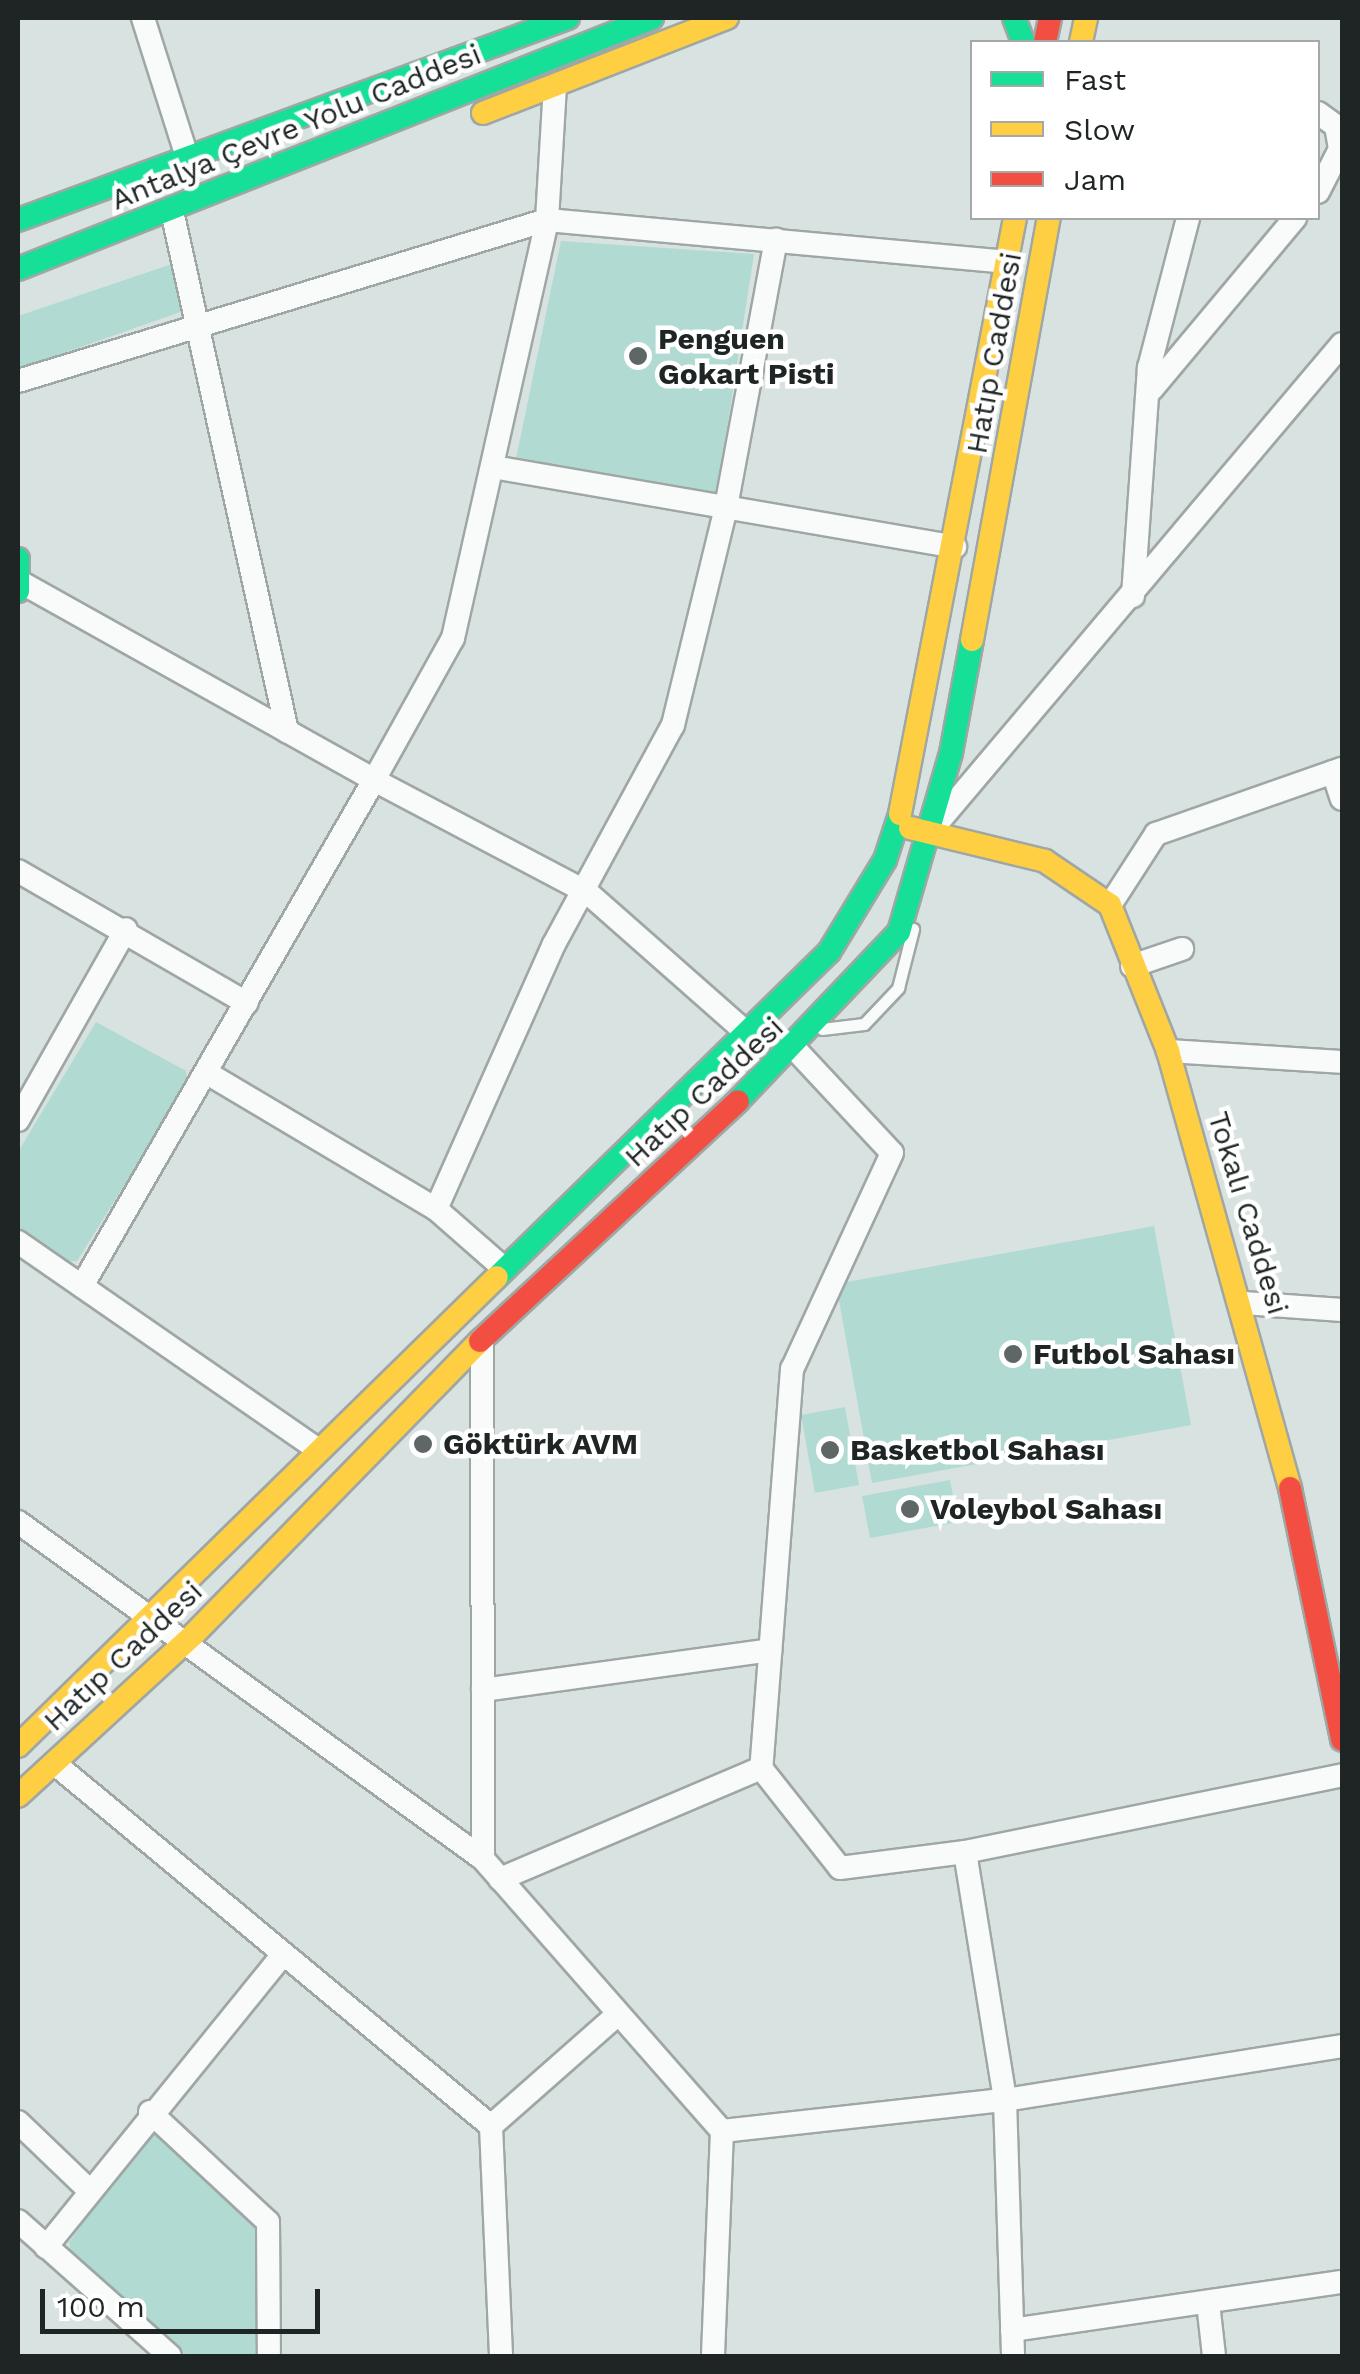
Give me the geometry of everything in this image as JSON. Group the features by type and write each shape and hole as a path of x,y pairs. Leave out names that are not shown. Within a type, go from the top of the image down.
{"main road":[{"path":"196,153 368,69 501,18"},
{"name":"Antalya Çevre Yolu Caddesi","path":"18,220 568,18"},
{"name":"Antalya Çevre Yolu Caddesi","path":"18,269 212,197 652,18"},
{"path":"212,197 555,86 727,18"},
{"name":"Hatıp Caddesi","path":"21,1738 150,1623 501,1266 829,952 898,824 1015,220"},
{"name":"Hatıp Caddesi","path":"18,1796 185,1642 482,1338 795,1048 899,932 929,834 1049,220"},
{"path":"898,824 1045,861 1110,906"},
{"name":"Tokalı Caddesi","path":"1110,906 1168,1051 1244,1303 1342,1740"}],"street":[{"path":"143,18 196,153"},
{"path":"82,1286 207,1074 453,638 548,220 555,86"},
{"path":"1320,114 1336,126 1340,149 1320,188"},
{"path":"172,212 287,731"},
{"path":"18,380 548,220 1008,262"},
{"path":"1133,596 1159,319 1187,220"},
{"path":"1152,389 1293,220"},
{"path":"436,1209 554,944 588,893 673,724 726,507 776,240"},
{"path":"929,834 1342,344"},
{"path":"492,466 954,547"},
{"path":"19,578 374,780 588,893 747,1033"},
{"path":"1110,906 1156,834 1338,770 1342,799"},
{"path":"18,871 126,929 247,1003"},
{"path":"18,1120 126,929"},
{"path":"1132,966 1182,950"},
{"path":"795,1048 892,1153 792,1368 760,1768 840,1868 965,1852 1342,1775"},
{"path":"1168,1051 1342,1062"},
{"path":"207,1074 436,1209 501,1266"},
{"path":"18,1242 318,1450"},
{"path":"1244,1303 1342,1310"},
{"path":"482,1338 483,1860"},
{"path":"18,1522 150,1623 185,1642 483,1860 722,2132 713,2356"},
{"path":"483,1690 770,1650"},
{"path":"54,1762 281,1957 491,2126 501,2356"},
{"path":"500,1879 760,1768"},
{"path":"965,1852 1005,2100 1013,2356"},
{"path":"46,2247 150,2112 281,1957"},
{"path":"491,2126 618,2014"},
{"path":"722,2132 1005,2100 1342,2046"},
{"path":"150,2112 268,2222 269,2356"},
{"path":"18,2122 90,2191"},
{"path":"18,2222 170,2356"},
{"path":"1012,2330 1342,2282"},
{"path":"1208,2304 1214,2356"}],"lane":[{"path":"813,1030 864,1024 898,988 929,834"}],"green space":[{"name":"Penguen Gokart Pisti","path":"561,241 754,254 717,493 516,459"},
{"path":"178,262 189,309 18,369 18,316"},
{"path":"96,1022 186,1071 188,1083 77,1261 60,1262 18,1231 18,1152"},
{"name":"Futbol Sahası","path":"1154,1226 1191,1425 872,1483 836,1284"},
{"name":"Basketbol Sahası","path":"845,1407 859,1485 815,1493 801,1415"},
{"name":"Voleybol Sahası","path":"950,1480 958,1522 870,1538 862,1496"},
{"path":"150,2133 165,2133 256,2225 256,2356 187,2356 71,2254 69,2242"}],"traffic: fast":[{"path":"18,220 568,18"},
{"path":"18,269 652,18"},
{"path":"1014,18 1022,40"},
{"path":"18,559 18,591"},
{"path":"738,1101 899,932 951,753 972,640"},
{"path":"497,1277 829,952 885,860 900,814"}],"traffic: slow":[{"path":"483,113 727,18"},
{"path":"1081,40 1086,18"},
{"path":"900,814 1015,220"},
{"path":"972,640 1049,220"},
{"path":"910,828 1045,861 1110,905 1168,1051 1290,1488"},
{"path":"18,1746 497,1277"},
{"path":"18,1796 194,1634 480,1341"}],"traffic: jam":[{"path":"1045,40 1050,18"},
{"path":"480,1341 738,1101"},
{"path":"1290,1488 1342,1740"}],"place":[{"name":"Penguen Gokart Pisti","path":"638,356"},
{"name":"Futbol Sahası","path":"1013,1354"},
{"name":"Göktürk AVM","path":"423,1444"},
{"name":"Basketbol Sahası","path":"830,1450"},
{"name":"Voleybol Sahası","path":"910,1509"}]}
